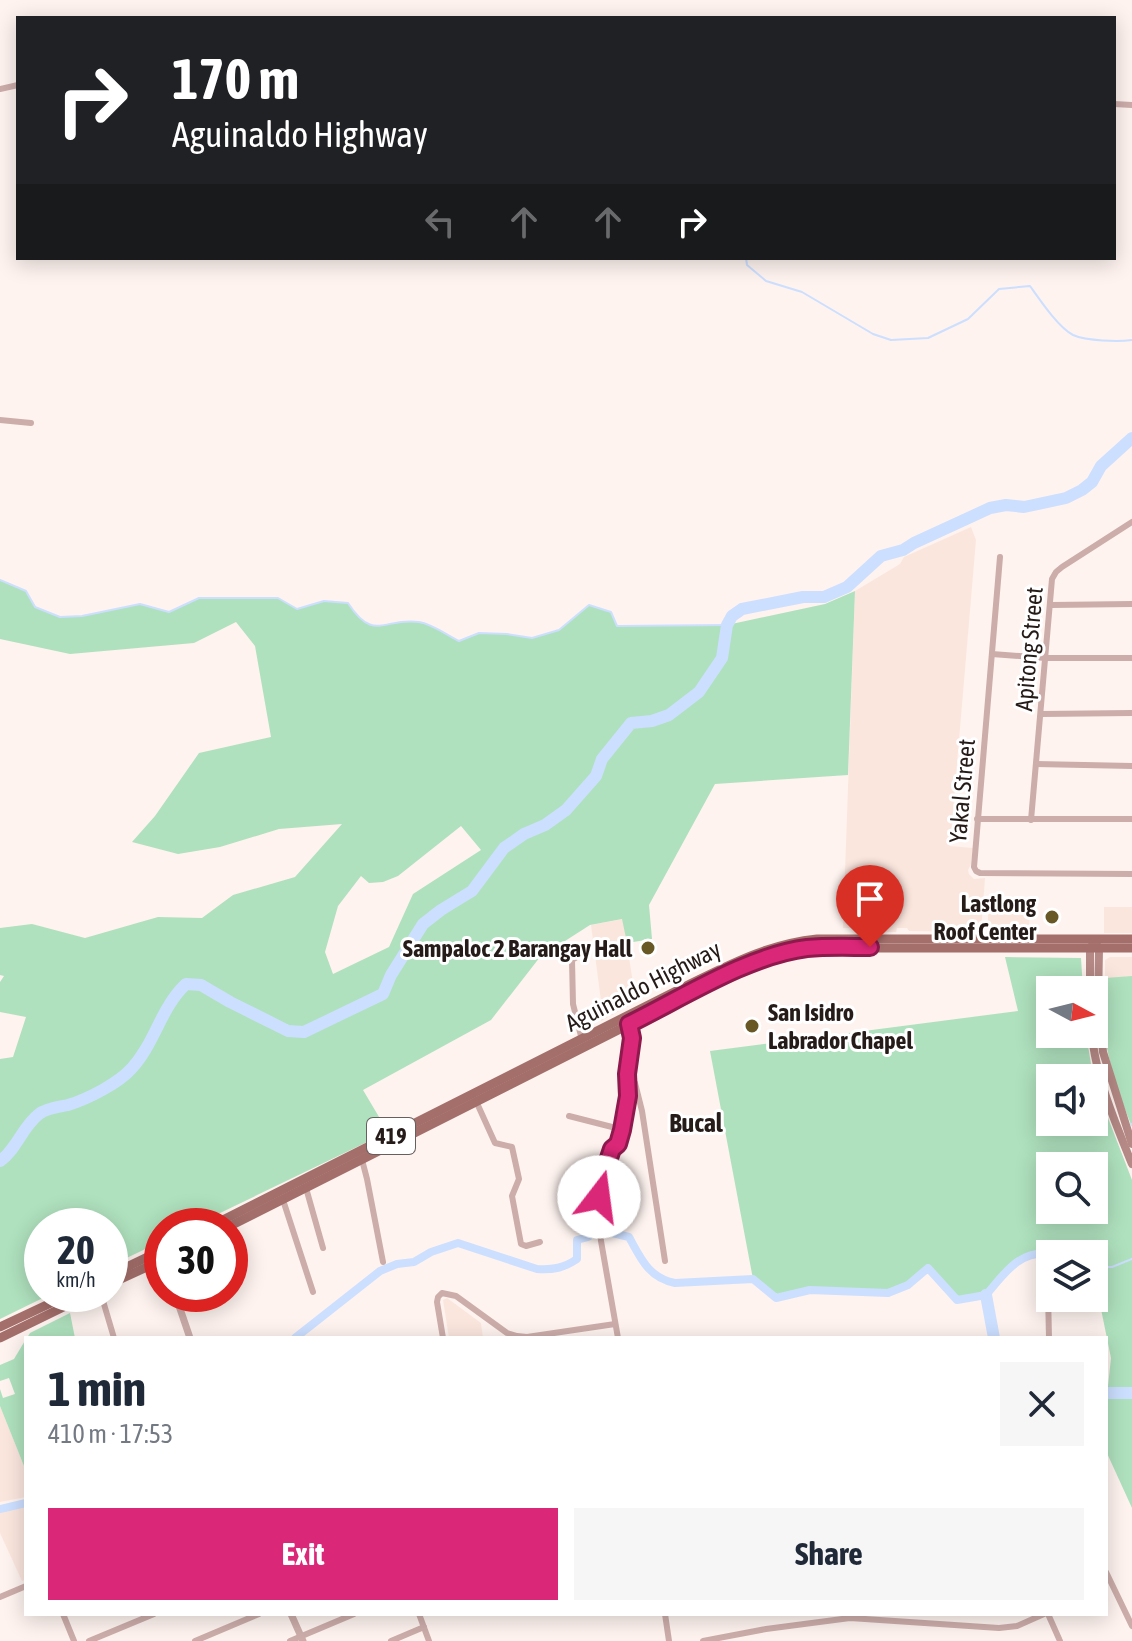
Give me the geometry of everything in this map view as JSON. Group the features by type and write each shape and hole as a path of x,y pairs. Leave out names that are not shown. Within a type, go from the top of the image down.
{"main road":[{"name":"Aguinaldo Highway","path":"1095,946 1132,939"},
{"path":"1092,976 1095,946"},
{"path":"1095,946 1103,1052 1132,1144"},
{"name":"Aguinaldo Highway","path":"248,1209 361,1156 628,1020 749,964 790,951 807,948 1132,948"},
{"path":"1094,1048 1097,1066 1132,1164"},
{"name":"Aguinaldo Highway","path":"248,1217 361,1156"},
{"path":"0,1327 36,1312"},
{"path":"0,1338 46,1312"}],"street":[{"path":"0,420 31,423"},
{"name":"Apitong Street","path":"1031,820 1052,579 1056,572 1132,522"},
{"name":"Yakal Street","path":"1000,557 974,867 980,873 1132,874"},
{"path":"1051,605 1132,604"},
{"path":"992,654 1046,658 1132,658"},
{"path":"1041,714 1132,713"},
{"path":"1036,764 1132,766"},
{"path":"977,819 1132,819"},
{"path":"584,953 572,960 573,1004 584,1043"},
{"path":"618,1336 598,1211 600,1189 626,1084 632,1038 628,1020"},
{"path":"627,1074 635,1083 642,1111 665,1261"},
{"path":"612,1149 618,1144 622,1130 628,1096 626,1084"},
{"path":"474,1099 495,1143 512,1147 519,1179 512,1196 521,1244 526,1246 540,1242"},
{"path":"569,1116 616,1128"},
{"path":"361,1156 383,1262"},
{"path":"306,1188 323,1248"},
{"path":"283,1200 313,1292"},
{"path":"443,1336 437,1302 442,1293 456,1296 507,1333 517,1336"},
{"path":"106,1312 113,1336"},
{"path":"181,1312 189,1336"},
{"path":"1048,1312 1049,1336"},
{"path":"540,1336 615,1324"},
{"path":"1108,1576 1132,1626"},
{"path":"0,1597 24,1587"},
{"path":"64,1616 74,1641"},
{"path":"89,1641 149,1616"},
{"path":"195,1641 254,1616"},
{"path":"292,1616 302,1639"},
{"path":"290,1641 302,1639 350,1616"},
{"path":"420,1616 429,1641"},
{"path":"665,1616 669,1641"},
{"path":"703,1641 850,1618 912,1618 999,1628 1017,1626 1041,1616"},
{"path":"1047,1616 1060,1641"},
{"path":"391,1641 424,1627"}],"shaded area":[{"path":"971,527 976,540 950,846 973,848 969,874 974,879 985,878 981,932 909,931 907,928 897,928 896,932 856,932 855,928 843,928 855,591 900,564 904,557"},
{"path":"988,905 1030,906 1029,933 988,932"},
{"path":"1104,907 1132,907 1132,933 1104,933"},
{"path":"623,919 636,1002 601,1021 595,1003 601,1001 591,925"},
{"path":"1110,957 1132,957 1132,1127 1107,1048 1108,976 1105,976 1105,960"},
{"path":"447,1298 481,1323 483,1336 449,1336 443,1300"},
{"path":"0,1406 24,1466 24,1497 0,1502"},
{"path":"24,1506 22,1581 0,1533 0,1512"}],"green space":[{"path":"0,580 26,591 36,607 60,617 82,616 140,604 169,612 199,598 278,598 297,609 324,601 348,603 357,615 373,625 419,622 459,641 479,633 532,638 559,630 589,605 611,612 617,626 727,625 825,604 855,591 848,775 715,784 649,905 652,939 627,943 622,919 590,925 540,957 491,1020 363,1090 388,1132 230,1208 144,1208 144,1250 128,1257 128,1208 24,1208 24,1307 0,1319 0,1059 13,1057 26,1017 0,1012 0,982 4,976 0,975 0,928 32,924 85,938 158,917 202,918 233,895 295,877 342,824 279,829 220,847 178,854 132,842 155,816 199,753 271,737 255,646 236,622 194,643 70,654 0,639","holes":["461,826 481,850 413,894 389,947 333,974 325,952 338,906 361,876 369,883 398,876"]},
{"path":"1005,957 1081,958 1082,976 1036,976 1036,1048 1088,1048 1091,1064 1036,1064 1036,1136 1108,1136 1108,1118 1132,1180 1132,1508 1108,1455 1111,1358 1102,1312 1108,1312 1108,1240 1036,1240 1036,1255 1014,1262 986,1295 957,1300 928,1269 908,1285 888,1293 810,1290 776,1298 753,1279 710,1051 1018,1011"},
{"path":"1132,976 1132,1127 1109,1058 1108,978"},
{"path":"70,1313 75,1336 28,1336"},
{"path":"24,1342 24,1466 0,1406 0,1389 3,1398 15,1394 9,1378 0,1381 0,1365 14,1359"}],"waterway":[{"path":"746,260 747,265 766,281 802,292 873,334 891,340 928,338 968,319 999,289 1030,286 1055,320 1073,335 1086,339 1132,340"},
{"path":"0,1161 39,1114 85,1099 126,1074 147,1048 170,1003 186,984 201,985 288,1031 304,1032 383,994 391,975 423,924 472,891 504,848 566,810 596,776 602,759 631,723 669,715 699,692 722,658 727,625 732,616 742,609 803,597 824,597 847,587 881,556 903,550 990,508 1006,505 1024,507 1066,498 1092,482 1101,466 1132,438"},
{"path":"0,580 26,591 35,607 60,617 82,616 140,604 169,612 199,598 278,598 297,609 324,601 348,603 357,615 373,625 419,622 459,641 479,633 532,638 559,630 589,605 611,612 617,626 727,625"},
{"path":"608,1232 629,1237 652,1272 666,1280 675,1283 753,1279 776,1298 810,1290 888,1293 908,1285 928,1268 957,1300 986,1295 1013,1265 1036,1255"},
{"path":"298,1336 380,1271 397,1264 414,1262 431,1252 458,1243 537,1269 553,1269 577,1259 577,1240 588,1237"},
{"path":"1108,1267 1132,1259"},
{"path":"986,1295 994,1336"},
{"path":"1108,1393 1132,1393"},
{"path":"0,1509 24,1503"}],"place":[{"name":"Lastlong Roof Center","path":"1052,917"},
{"name":"Sampaloc 2 Barangay Hall","path":"648,948"},
{"name":"San Isidro Labrador Chapel","path":"752,1026"}],"district":[{"name":"Bucal","path":"696,1123"}],"route":[{"path":"599,1197 612,1149 618,1144 628,1096 626,1084 632,1038 629,1024 749,964 807,948 870,947"}]}
